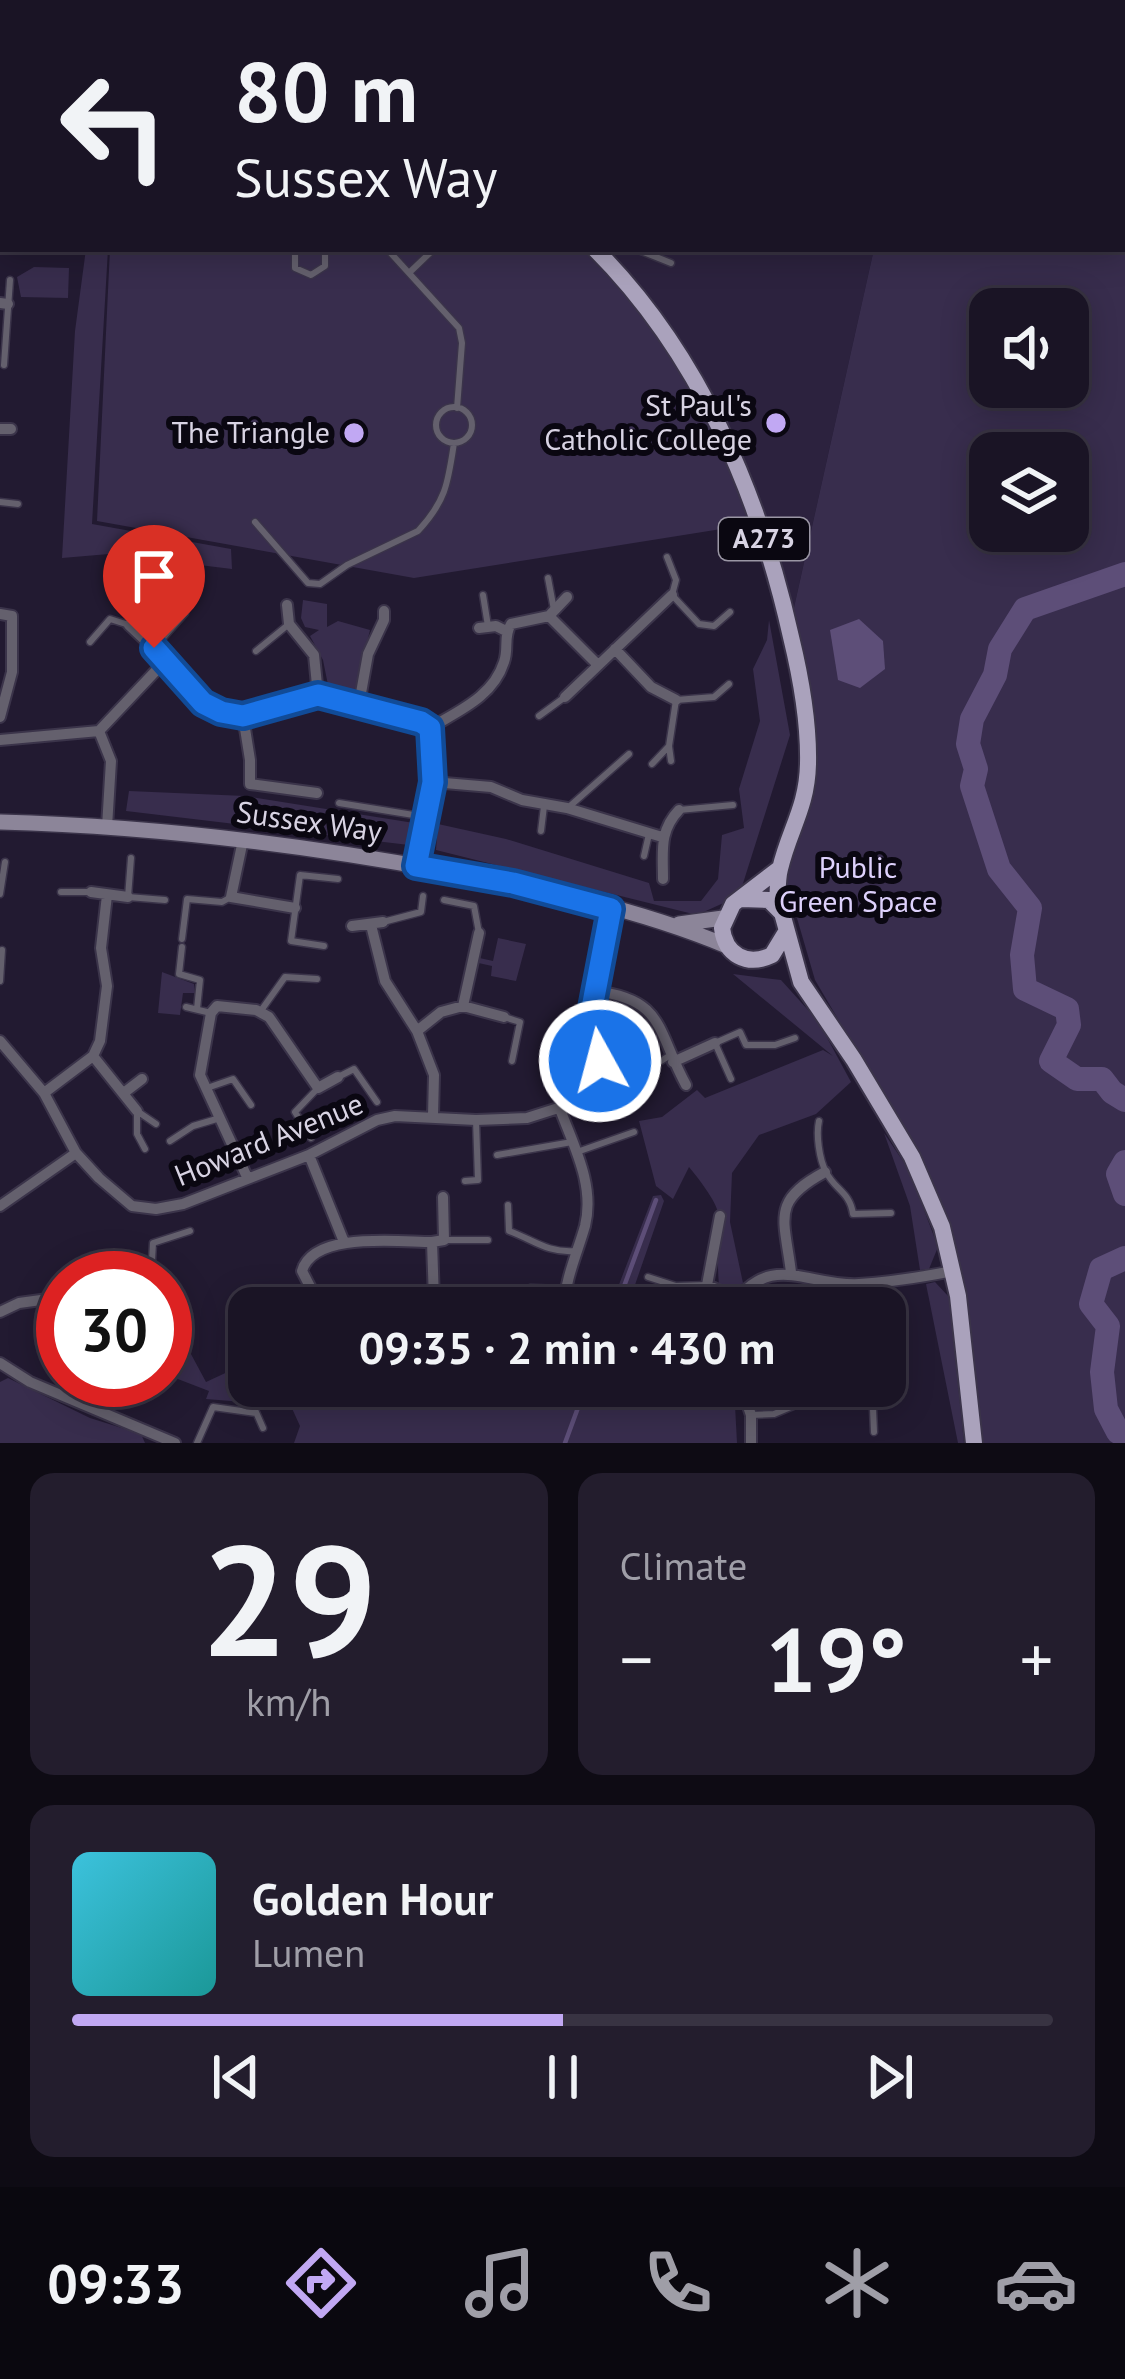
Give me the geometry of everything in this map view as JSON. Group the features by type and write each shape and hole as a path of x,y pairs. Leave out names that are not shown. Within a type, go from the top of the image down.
{"main road":[{"name":"A273","path":"598,252 657,322 707,402 739,469 783,599 802,682 808,763 800,816 780,868 777,906"},
{"path":"780,868 741,899 724,918 722,928 727,946 743,959 764,959 801,982"},
{"path":"741,899 760,897 777,906 801,982 912,1157 942,1227 953,1271 974,1443"},
{"path":"764,959 779,949 786,932"}],"street":[{"path":"565,697 672,595"},
{"path":"483,627 506,631 520,620 552,613 567,597"},
{"path":"287,605 289,624 314,656 318,695"},
{"path":"359,704 368,653 384,611"},
{"path":"27,613 6,615 12,672 0,718 0,740 99,730 166,660"},
{"path":"552,613 598,665"},
{"path":"129,625 203,703 243,716 318,695 430,728"},
{"path":"430,728 487,692 506,659 506,631"},
{"path":"615,649 651,687 676,700"},
{"path":"243,716 250,784 317,793"},
{"path":"416,866 433,782 430,728"},
{"path":"99,730 111,761 107,826"},
{"path":"433,782 491,787 655,835"},
{"path":"655,835 679,810"},
{"name":"Sussex Way","path":"0,822 107,826 242,840 416,866 513,883 676,925 727,946"},
{"path":"655,835 663,879"},
{"path":"242,840 231,897 295,908"},
{"path":"91,892 128,897"},
{"path":"44,1093 93,1056 100,1041 107,986 101,948 107,895"},
{"path":"566,1287 588,1203 586,1178 560,1109 577,1102 593,1082 600,1061 593,992 611,909"},
{"name":"Sussex Way","path":"676,925 724,918"},
{"path":"352,926 377,923 385,981 417,1031 434,1075 433,1116"},
{"path":"464,1006 479,933"},
{"path":"593,992 629,996 645,1005 686,1085"},
{"path":"247,1177 200,1075 211,1013 217,1006 269,1017 318,1088 338,1077"},
{"path":"417,1031 441,1012 464,1006 504,1017"},
{"name":"Howard Avenue","path":"0,1041 44,1093 76,1154 132,1206 144,1208 183,1204 309,1155 377,1120 527,1118 560,1109"},
{"path":"671,1059 715,1043"},
{"path":"93,1056 137,1111"},
{"path":"125,1092 142,1079"},
{"path":"0,1206 76,1154"},
{"path":"309,1155 344,1242"},
{"path":"791,1272 784,1218 787,1202 796,1188 825,1172"},
{"path":"435,1287 443,1197"},
{"path":"709,1287 720,1216"},
{"path":"310,1287 302,1271 314,1252 344,1242 438,1241"},
{"path":"751,1287 759,1280 791,1272 853,1285 953,1271"},
{"path":"0,1312 36,1301"},
{"path":"2,1369 158,1440 175,1443"},
{"path":"748,1407 751,1443"}],"lane":[{"path":"294,252 292,262 304,275 322,271 336,252"},
{"path":"326,252 327,260"},
{"path":"390,252 459,328 458,408"},
{"path":"410,272 431,252"},
{"path":"643,252 670,263"},
{"path":"4,365 4,304 10,280"},
{"path":"458,408 468,414 472,426 467,438 454,443 441,438 436,423 446,410 458,408"},
{"path":"255,522 308,583 320,584 427,522 443,502 454,443"},
{"path":"0,502 18,504"},
{"path":"667,557 676,580 672,595 699,624 714,626 730,612"},
{"path":"548,578 552,613"},
{"path":"154,648 185,613 187,586"},
{"path":"483,595 483,627"},
{"path":"90,642 110,620 129,625"},
{"path":"256,651 289,624"},
{"path":"671,761 676,700 714,698 729,684"},
{"path":"539,716 565,697"},
{"path":"652,764 669,746"},
{"path":"567,808 629,754"},
{"path":"235,772 250,771"},
{"path":"340,803 426,817"},
{"path":"679,810 733,805"},
{"path":"541,831 544,806"},
{"path":"644,856 655,835"},
{"path":"131,858 128,897 165,900"},
{"path":"0,894 5,862"},
{"path":"324,946 291,941 300,875 338,879"},
{"path":"61,892 91,892"},
{"path":"377,923 421,912 423,896"},
{"path":"196,1009 200,980 179,974 187,898 222,902 231,897"},
{"path":"444,900 474,906 479,933"},
{"path":"0,981 2,950"},
{"path":"260,1012 285,977 317,979"},
{"path":"186,1007 211,1013"},
{"path":"504,1017 520,1022 512,1060"},
{"path":"731,1079 715,1043 740,1032 746,1045 775,1045 795,1038"},
{"path":"620,1069 648,1070 671,1059"},
{"path":"338,1077 354,1069 377,1102"},
{"path":"207,1088 233,1078 251,1106"},
{"path":"311,1138 295,1112 318,1088"},
{"path":"137,1111 156,1124"},
{"path":"137,1111 136,1134 146,1149"},
{"path":"174,1136 220,1118"},
{"path":"465,1181 478,1180 476,1120"},
{"path":"820,1121 816,1130 825,1172 851,1198 853,1214 891,1213"},
{"path":"497,1155 574,1147 634,1132"},
{"path":"508,1204 509,1231 549,1252 575,1251"},
{"path":"153,1251 153,1244 190,1231"},
{"path":"438,1241 488,1240"},
{"path":"649,1276 676,1286 706,1285"},
{"path":"197,1443 213,1407 256,1413"},
{"path":"253,1407 263,1427"},
{"path":"751,1415 791,1407"},
{"path":"873,1407 874,1432"}],"shaded area":[{"name":"St Paul's Catholic College","path":"606,252 873,252 793,612 768,521 666,324"},
{"path":"859,619 883,641 885,669 860,688 838,680 830,630"}],"green space":[{"path":"86,252 108,252 92,524 231,549 232,569 109,554 62,558 75,331"},
{"path":"110,252 597,252 707,402 759,523 414,578 97,521"},
{"name":"Public Green Space","path":"873,252 1125,252 1125,1443 977,1443 953,1256 928,1172 815,980 783,870 809,786 793,612"},
{"path":"34,267 69,268 68,298 21,297 17,277"},
{"path":"303,600 327,604 327,627 338,621 370,630 355,693 328,685 323,660 310,636 319,630 305,627 301,618"},
{"path":"769,620 790,735 739,896 697,915 436,850 438,824 506,839 649,883 654,901 701,901 718,879 722,835 744,828 739,789 760,721 753,669 767,640"},
{"path":"129,791 245,796 414,823 409,845 126,811"},
{"path":"498,938 526,944 516,981 491,976 492,966 474,962 475,957 493,961"},
{"path":"162,972 194,984 195,993 183,993 180,1015 158,1013"},
{"path":"733,974 781,980 818,1021 851,1082 816,1114 759,1135 732,1173 730,1222 743,1283 719,1285 720,1224 714,1201 689,1167 673,1199 656,1186 639,1121 662,1117 697,1090 705,1098 823,1050 833,1056"},
{"path":"884,1133 909,1170 938,1247 929,1269 920,1270 910,1206"},
{"path":"661,1195 664,1201 634,1287 618,1287 653,1196"},
{"path":"935,1282 949,1297 964,1443 958,1443 926,1284"},
{"path":"192,1356 206,1382 228,1372 228,1401 206,1399 209,1391 192,1384"},
{"path":"8,1378 36,1392 36,1407 67,1407 141,1434 145,1443 0,1443 0,1382"},
{"path":"291,1407 735,1407 737,1443 294,1443 300,1426"}],"waterway":[{"path":"1125,574 1025,609 1000,649 995,675 972,719 968,744 976,769 972,786 999,869 1030,908 1022,955 1025,989 1067,1009 1069,1025 1051,1061 1077,1079 1102,1079 1125,1100"},
{"path":"1125,1162 1118,1174 1125,1194"},
{"path":"624,1287 656,1200"},
{"path":"1125,1258 1101,1269 1091,1304 1108,1326 1102,1372 1106,1409 1118,1432 1125,1434"},
{"path":"565,1443 578,1407"}],"place":[{"name":"St Paul's Catholic College","path":"776,423"},
{"name":"The Triangle","path":"354,433"}],"route":[{"path":"154,648 203,703 221,712 243,716 318,695 430,728 433,782 416,866 513,883 611,909 592,1008 600,1061"}]}
